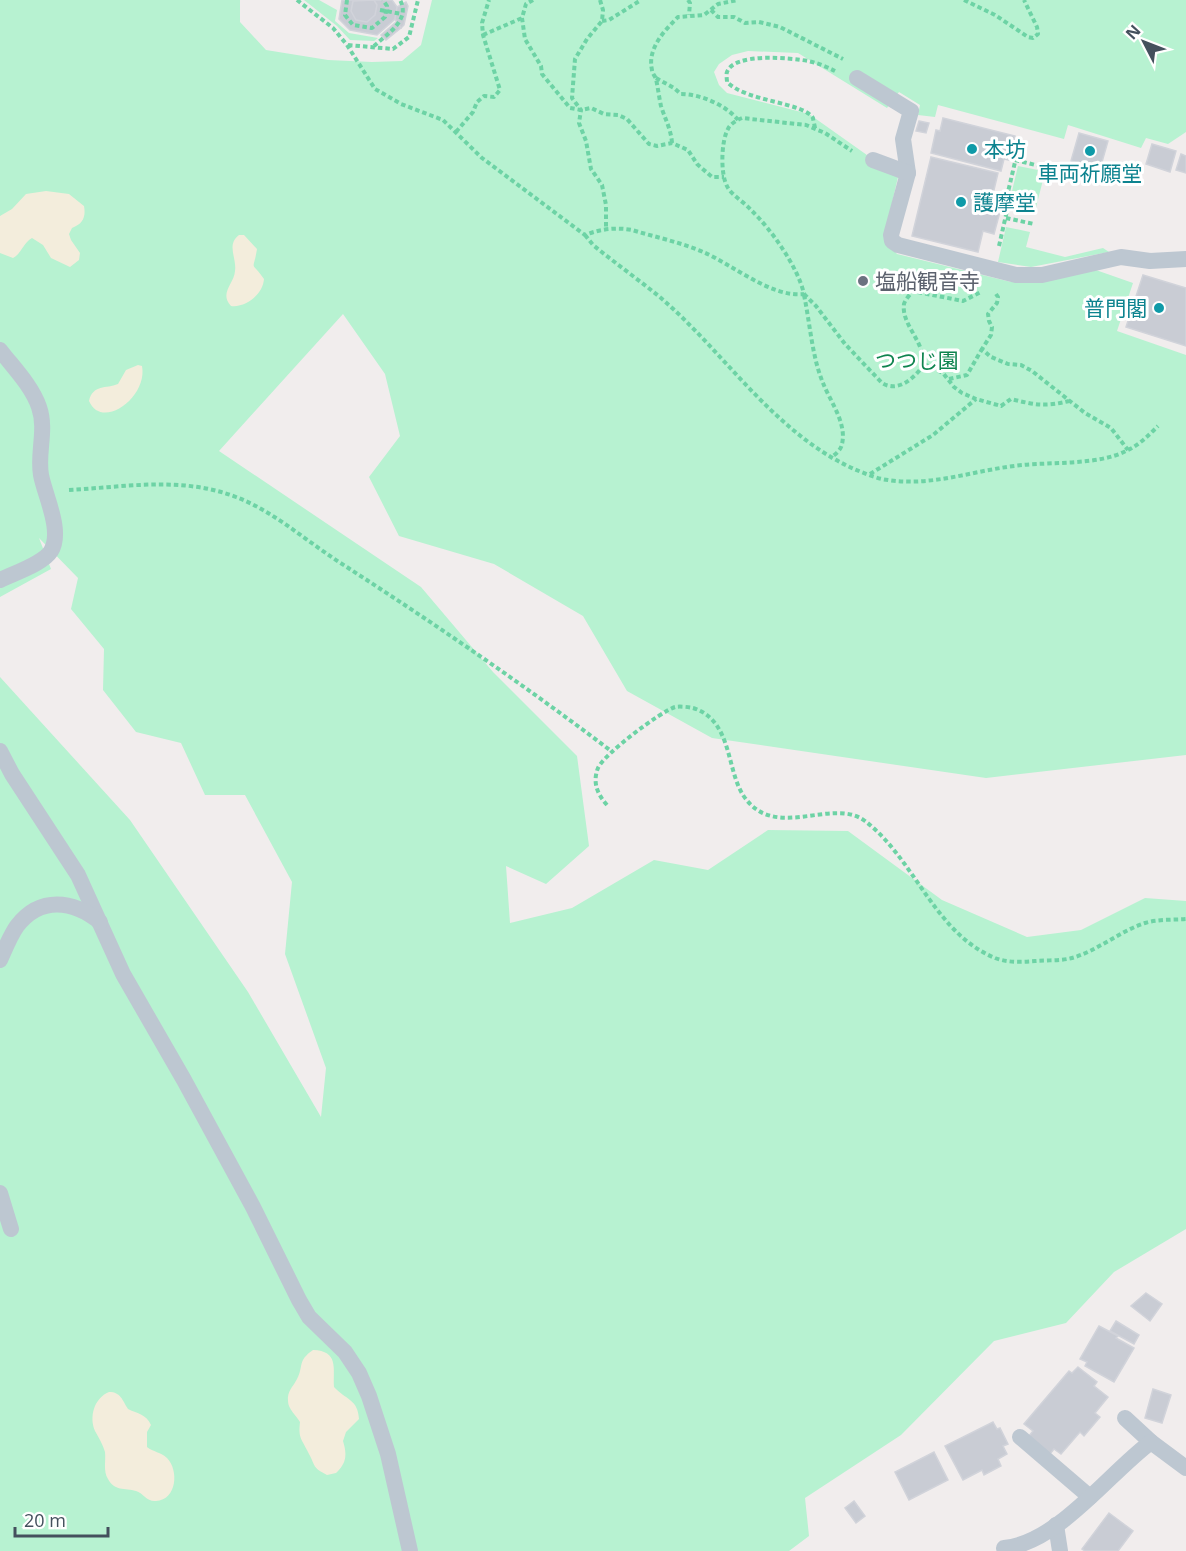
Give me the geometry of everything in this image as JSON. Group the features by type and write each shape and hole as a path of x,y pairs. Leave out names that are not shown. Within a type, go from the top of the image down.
{"lane":[{"path":"853,71 910,111 903,139 908,172 891,235 892,241 898,245 1016,275 1042,275 1121,257 1150,261 1186,259"},
{"path":"873,160 908,172"},
{"path":"0,350 39,406 43,428 40,473 56,539 52,550 45,558 0,580"},
{"path":"0,752 78,875 123,974 248,1198 299,1300 309,1317 345,1352 358,1373 369,1396 387,1454 410,1551"},
{"path":"0,960 18,926 31,913 50,904 70,905 87,911 100,922"},
{"path":"0,1192 11,1228"},
{"path":"1125,1418 1151,1442 1186,1468"},
{"path":"1020,1437 1090,1497"},
{"path":"1004,1548 1026,1543 1056,1525 1151,1442"},
{"path":"1056,1525 1060,1551"}],"path":[{"path":"297,0 317,14 347,45 370,82 382,95 443,120 483,158 585,235 593,245 660,297 720,355 765,405 830,458 885,480 908,482 940,480 1020,465 1096,459 1128,450 1142,442 1158,426"},
{"path":"347,0 345,15 353,24 372,28 385,17 387,6 383,0"},
{"path":"373,47 400,23 403,6 400,0"},
{"path":"347,45 393,49 409,37 418,0"},
{"path":"456,132 473,112 477,102 484,96 494,97 500,90 483,35 482,23 489,0"},
{"path":"533,0 526,4 522,18 525,39 541,66 542,74 570,108 581,110 591,108 604,114 618,115 627,119 650,144 657,146 672,143 688,150 697,164 712,177 724,177"},
{"path":"600,0 603,10 602,21 587,39 575,59 572,99 581,110 579,123 586,141 591,169 602,185 606,205 606,229"},
{"path":"602,21 609,20 641,0"},
{"path":"688,0 689,15"},
{"path":"672,143 671,132 652,71 651,56 657,42 678,17 704,15 718,4 738,0"},
{"path":"964,0 995,15 1028,38 1034,38 1038,34 1037,27 1024,0"},
{"path":"380,10 402,14"},
{"path":"711,10 718,17 734,17 745,23 759,22 780,27 843,59 853,71"},
{"path":"483,35 522,18"},
{"path":"815,128 813,119 807,112 743,94 727,82 726,73 731,66 741,61 766,58 793,59 853,71"},
{"path":"655,77 681,94 689,94 728,110 738,120"},
{"path":"830,458 839,451 842,444 840,417 823,382 816,361 802,283 758,217 729,190 724,177 724,147 728,129 742,118 793,123 815,128 850,150 873,160"},
{"path":"888,275 896,288 963,301 990,287 994,281 993,270 1006,218 1011,193 1008,192 1019,145"},
{"path":"1015,160 1048,168"},
{"path":"1006,218 1034,224"},
{"path":"585,235 606,229 632,230 700,250 746,277 786,293 804,294"},
{"path":"949,379 967,375 981,348 991,335 992,327 988,314 997,303 998,297 990,287"},
{"path":"804,294 845,344 888,387 908,381 919,372 924,364 920,342 905,316 904,303 912,291"},
{"path":"981,348 991,357 1008,364 1021,365 1032,371 1085,413 1111,428 1128,450"},
{"path":"924,364 943,373 954,387 976,399 1000,405 1011,399 1050,406 1070,401"},
{"path":"870,475 933,435 976,399"},
{"path":"45,491 163,483 205,488 236,497 265,512 394,597 544,701 611,751"},
{"path":"607,805 597,793 596,781 598,768 611,751 658,717 676,707 694,709 712,720 722,734 743,794 755,807 770,816 787,818 845,813 863,819 881,834 951,925 971,943 996,958 1019,963 1071,958 1146,923 1186,919"}],"green space":[{"name":"つつじ園","path":"0,0 240,0 240,22 266,50 328,60 372,62 402,61 421,45 432,0 1186,0 1186,132 1168,144 1146,138 1141,148 1068,125 1064,139 938,105 935,117 918,115 920,105 899,92 887,108 798,53 748,51 732,55 719,64 714,72 719,85 727,93 809,114 898,177 884,238 897,254 1011,282 1093,269 1133,283 1117,331 1186,355 1186,755 986,778 712,738 627,691 583,616 494,564 399,536 369,477 400,436 385,374 343,314 219,451 421,587 493,672 577,756 589,846 546,884 506,866 510,923 572,908 654,860 708,870 768,830 848,831 942,900 1027,937 1081,930 1145,898 1186,901 1186,1229 1114,1272 1066,1323 994,1341 901,1435 805,1498 809,1536 789,1551 0,1551 0,677 130,820 248,992 321,1117 326,1068 285,954 292,882 245,795 205,795 181,743 136,732 103,690 104,649 71,609 78,578 39,538 51,569 0,597"},
{"path":"304,0 319,0 337,10 335,21 349,33 378,38 374,41 350,40 337,26"},
{"path":"1018,166 1038,170 1036,179 1043,180 1034,215 1010,209 1015,192 1012,191"},
{"path":"1006,227 1030,232 1026,247 1065,257 1103,248 1109,252 1031,267 998,262"}],"sand":[{"path":"46,191 69,194 84,206 83,220 72,228 69,234 80,253 79,260 70,267 51,258 43,245 32,238 13,258 0,253 0,216 12,209 26,194"},
{"path":"239,235 244,235 257,249 254,266 264,279 261,290 253,299 242,305 231,306 226,297 235,271 233,243"},
{"path":"138,365 142,366 142,378 131,399 113,411 104,413 95,409 89,401 94,392 100,388 118,384 126,370"},
{"path":"313,1350 321,1351 331,1357 334,1367 334,1387 354,1404 359,1419 346,1432 343,1441 345,1454 342,1466 336,1473 327,1475 314,1464 301,1439 300,1422 288,1404 289,1392 303,1361"},
{"path":"109,1392 119,1395 128,1409 147,1419 151,1425 147,1432 147,1447 165,1456 171,1463 174,1484 168,1496 163,1499 150,1500 136,1491 113,1486 106,1476 105,1452 93,1426 93,1414 96,1403"}],"building":[{"path":"342,0 392,0 397,7 395,19 377,35 350,30 339,19"},
{"path":"374,0 377,5 375,15 367,22 356,20 351,11 353,1"},
{"path":"406,2 408,6 404,25 401,28 395,19 397,7"},
{"path":"396,22 401,28 386,40 381,35"},
{"name":"本坊","path":"943,118 1015,136 1009,160 1004,159 1001,171 931,153 936,130 940,131"},
{"path":"919,121 929,123 926,133 916,131"},
{"name":"車両祈願堂","path":"1079,133 1108,141 1100,169 1071,161"},
{"path":"1152,144 1176,151 1170,172 1146,164"},
{"path":"1181,154 1186,156 1186,173 1176,170"},
{"name":"護摩堂","path":"931,157 998,173 993,194 1004,196 1001,208 994,234 983,231 978,252 912,236"},
{"name":"普門閣","path":"1143,275 1186,288 1186,346 1126,327"},
{"path":"1146,1293 1162,1304 1150,1321 1131,1306"},
{"path":"1116,1321 1139,1335 1134,1344 1110,1331"},
{"path":"1099,1326 1134,1348 1114,1382 1085,1366 1087,1362 1080,1359"},
{"path":"1078,1367 1097,1382 1094,1386 1108,1397 1095,1413 1100,1417 1084,1436 1080,1432 1061,1454 1054,1449 1050,1454 1029,1436 1033,1431 1024,1424 1069,1371 1072,1373"},
{"path":"1153,1389 1171,1395 1162,1423 1145,1418"},
{"path":"993,1422 997,1429 1000,1428 1008,1444 1003,1446 1007,1454 998,1459 1001,1466 984,1475 982,1470 963,1480 945,1446"},
{"path":"934,1452 948,1480 909,1500 895,1472"},
{"path":"854,1501 865,1516 856,1523 845,1508"},
{"path":"1109,1513 1133,1531 1118,1551 1085,1551 1082,1549"}],"place":[{"name":"本坊","path":"972,149"},
{"name":"車両祈願堂","path":"1090,151"},
{"name":"護摩堂","path":"961,202"},
{"name":"塩船観音寺","path":"863,281"},
{"name":"普門閣","path":"1159,308"}]}
